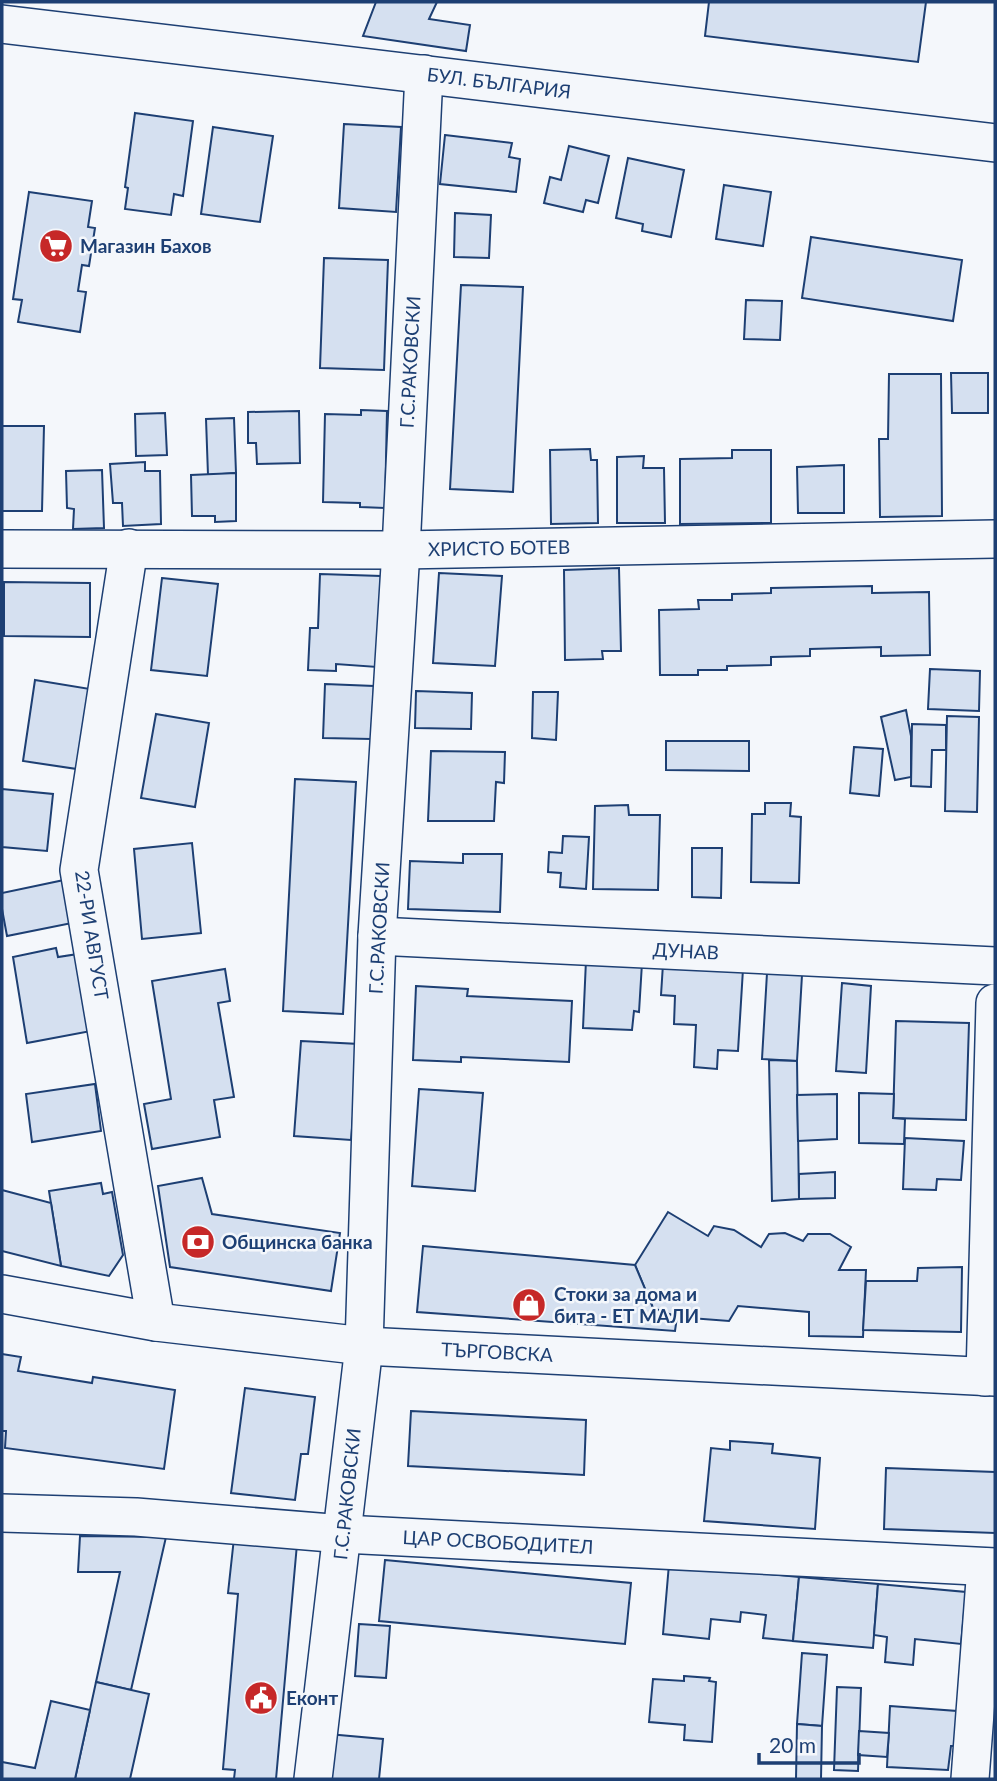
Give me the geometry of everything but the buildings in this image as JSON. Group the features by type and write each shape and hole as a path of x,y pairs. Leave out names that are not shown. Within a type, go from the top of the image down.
{"street":[{"name":"БУЛ. БЪЛГАРИЯ","path":"2,24 995,143"},
{"name":"Г.С.РАКОВСКИ","path":"313,1779 364,1346 377,936 401,550 424,74"},
{"name":"ХРИСТО БОТЕВ","path":"2,549 401,550 995,539"},
{"name":"22-РИ АВГУСТ","path":"129,548 79,870 156,1322"},
{"name":"ДУНАВ","path":"377,936 995,966"},
{"path":"990,1377 995,1003"},
{"name":"ТЪРГОВСКА","path":"2,1294 156,1322 364,1346 990,1377"},
{"name":"ЦАР ОСВОБОДИТЕЛ","path":"2,1513 136,1517 343,1534 990,1567"},
{"path":"970,1779 990,1567"}],"place":[{"name":"Магазин Бахов","path":"56,246"},
{"name":"Общинска банка","path":"198,1242"},
{"name":"Стоки за дома и бита - ЕТ МАЛИ","path":"529,1305"},
{"name":"Еконт","path":"261,1698"}]}
